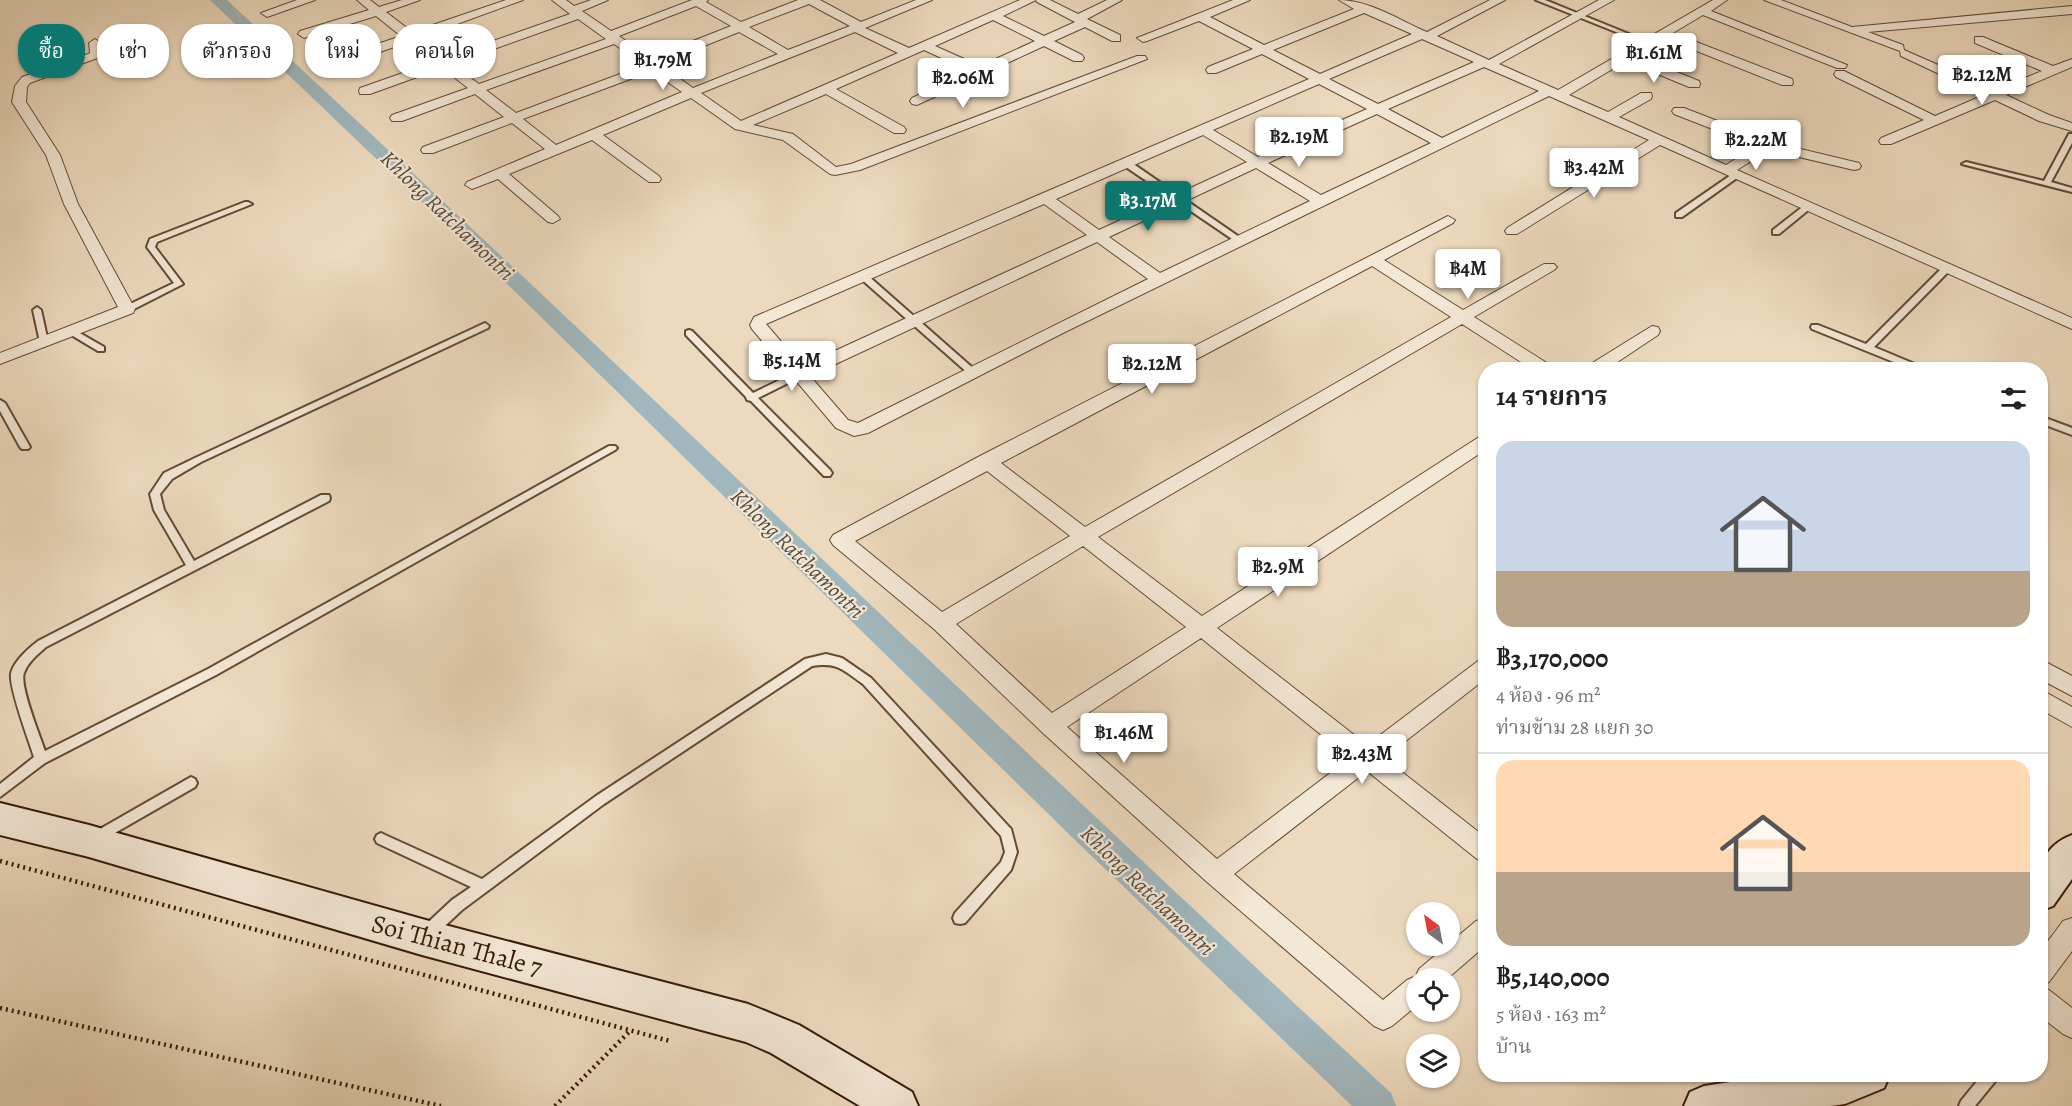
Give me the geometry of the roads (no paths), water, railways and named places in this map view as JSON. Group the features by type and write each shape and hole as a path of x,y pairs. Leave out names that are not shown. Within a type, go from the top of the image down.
{"street":[{"path":"267,13 309,0"},
{"path":"363,0 396,24"},
{"path":"304,34 414,0"},
{"path":"447,24 517,0"},
{"path":"558,0 740,126 788,137 828,168 845,170 1141,59"},
{"path":"496,43 602,0"},
{"path":"428,150 652,64 809,0 909,53"},
{"path":"472,184 556,151 693,92 926,0"},
{"path":"740,126 1030,0"},
{"path":"1041,0 1116,38"},
{"path":"916,101 1045,41 1116,0"},
{"path":"1143,38 1244,0"},
{"path":"1499,0 1425,35 1319,78 1204,130 759,321 758,325 842,424 854,430 874,425 972,372 1159,280 1442,143 1554,93 1626,56 1721,0"},
{"path":"799,374 1258,162 1487,63 1608,0"},
{"path":"1776,0 1902,51 2044,118 2072,127"},
{"path":"397,118 612,38 699,1 788,55"},
{"path":"1349,1 2072,324"},
{"path":"1212,70 1366,8"},
{"path":"1853,30 2072,10"},
{"path":"1702,12 1841,70 1934,120"},
{"path":"994,16 1078,58"},
{"path":"1201,17 1442,143"},
{"path":"1664,34 1787,82"},
{"path":"1979,40 2053,71"},
{"path":"0,359 127,309 72,204 53,155 20,102 21,86 26,80 92,57 96,54 95,43"},
{"path":"924,46 980,71"},
{"path":"1626,56 1694,84"},
{"path":"1886,141 2072,63"},
{"path":"365,91 401,78"},
{"path":"463,78 556,151"},
{"path":"827,89 899,130"},
{"path":"1609,117 1646,96"},
{"path":"1679,111 1767,145 1854,166"},
{"path":"1204,130 1322,202"},
{"path":"594,135 654,179"},
{"path":"1512,231 1659,140"},
{"path":"1732,172 1767,145"},
{"path":"499,173 553,219"},
{"path":"1044,197 1159,280"},
{"path":"1406,997 1383,1017 1051,726 941,623 840,540 986,461 1448,220"},
{"path":"1373,260 1533,362"},
{"path":"941,623 1083,537 1549,267"},
{"path":"1606,362 1652,331"},
{"path":"1051,726 1478,446"},
{"path":"986,461 1478,845"},
{"path":"1216,873 1478,672"},
{"path":"2048,673 2072,687"},
{"path":"2048,703 2072,718"},
{"name":"Soi Thian Thale 7","path":"0,819 89,841 422,937 748,1023 785,1039 898,1106"},
{"path":"2048,883 2072,851"},
{"path":"2048,962 2072,930"},
{"path":"1440,968 1478,936"},
{"path":"2048,1010 2072,1025"},
{"path":"1704,1106 1850,1082"}],"lane":[{"path":"1539,0 1648,43"},
{"path":"2046,184 2072,136"},
{"path":"1126,163 1241,241"},
{"path":"1966,164 2072,190"},
{"path":"1679,215 1732,172"},
{"path":"127,309 179,284 151,247 153,241 248,204"},
{"path":"1776,232 1808,207"},
{"path":"1868,348 1946,269"},
{"path":"863,276 972,372"},
{"path":"37,310 44,342"},
{"path":"192,566 159,510 155,494 168,477 198,459 485,326"},
{"path":"1815,327 1902,362"},
{"path":"71,331 101,349"},
{"path":"689,333 750,398 827,473"},
{"path":"750,398 799,374"},
{"path":"0,403 25,447"},
{"path":"2048,422 2072,432"},
{"path":"0,791 41,759 212,672 612,448"},
{"path":"41,759 20,694 17,674 28,656 42,644 325,498"},
{"path":"422,937 457,904 609,794 809,662 826,659 838,662 867,681 1007,833 1011,852 1006,866 960,918"},
{"path":"89,841 191,783"},
{"path":"381,839 483,886"},
{"path":"1966,1106 1986,1082"}],"waterway":[{"name":"Khlong Ratchamontri","path":"218,0 510,275 1087,831 1378,1106"}]}
